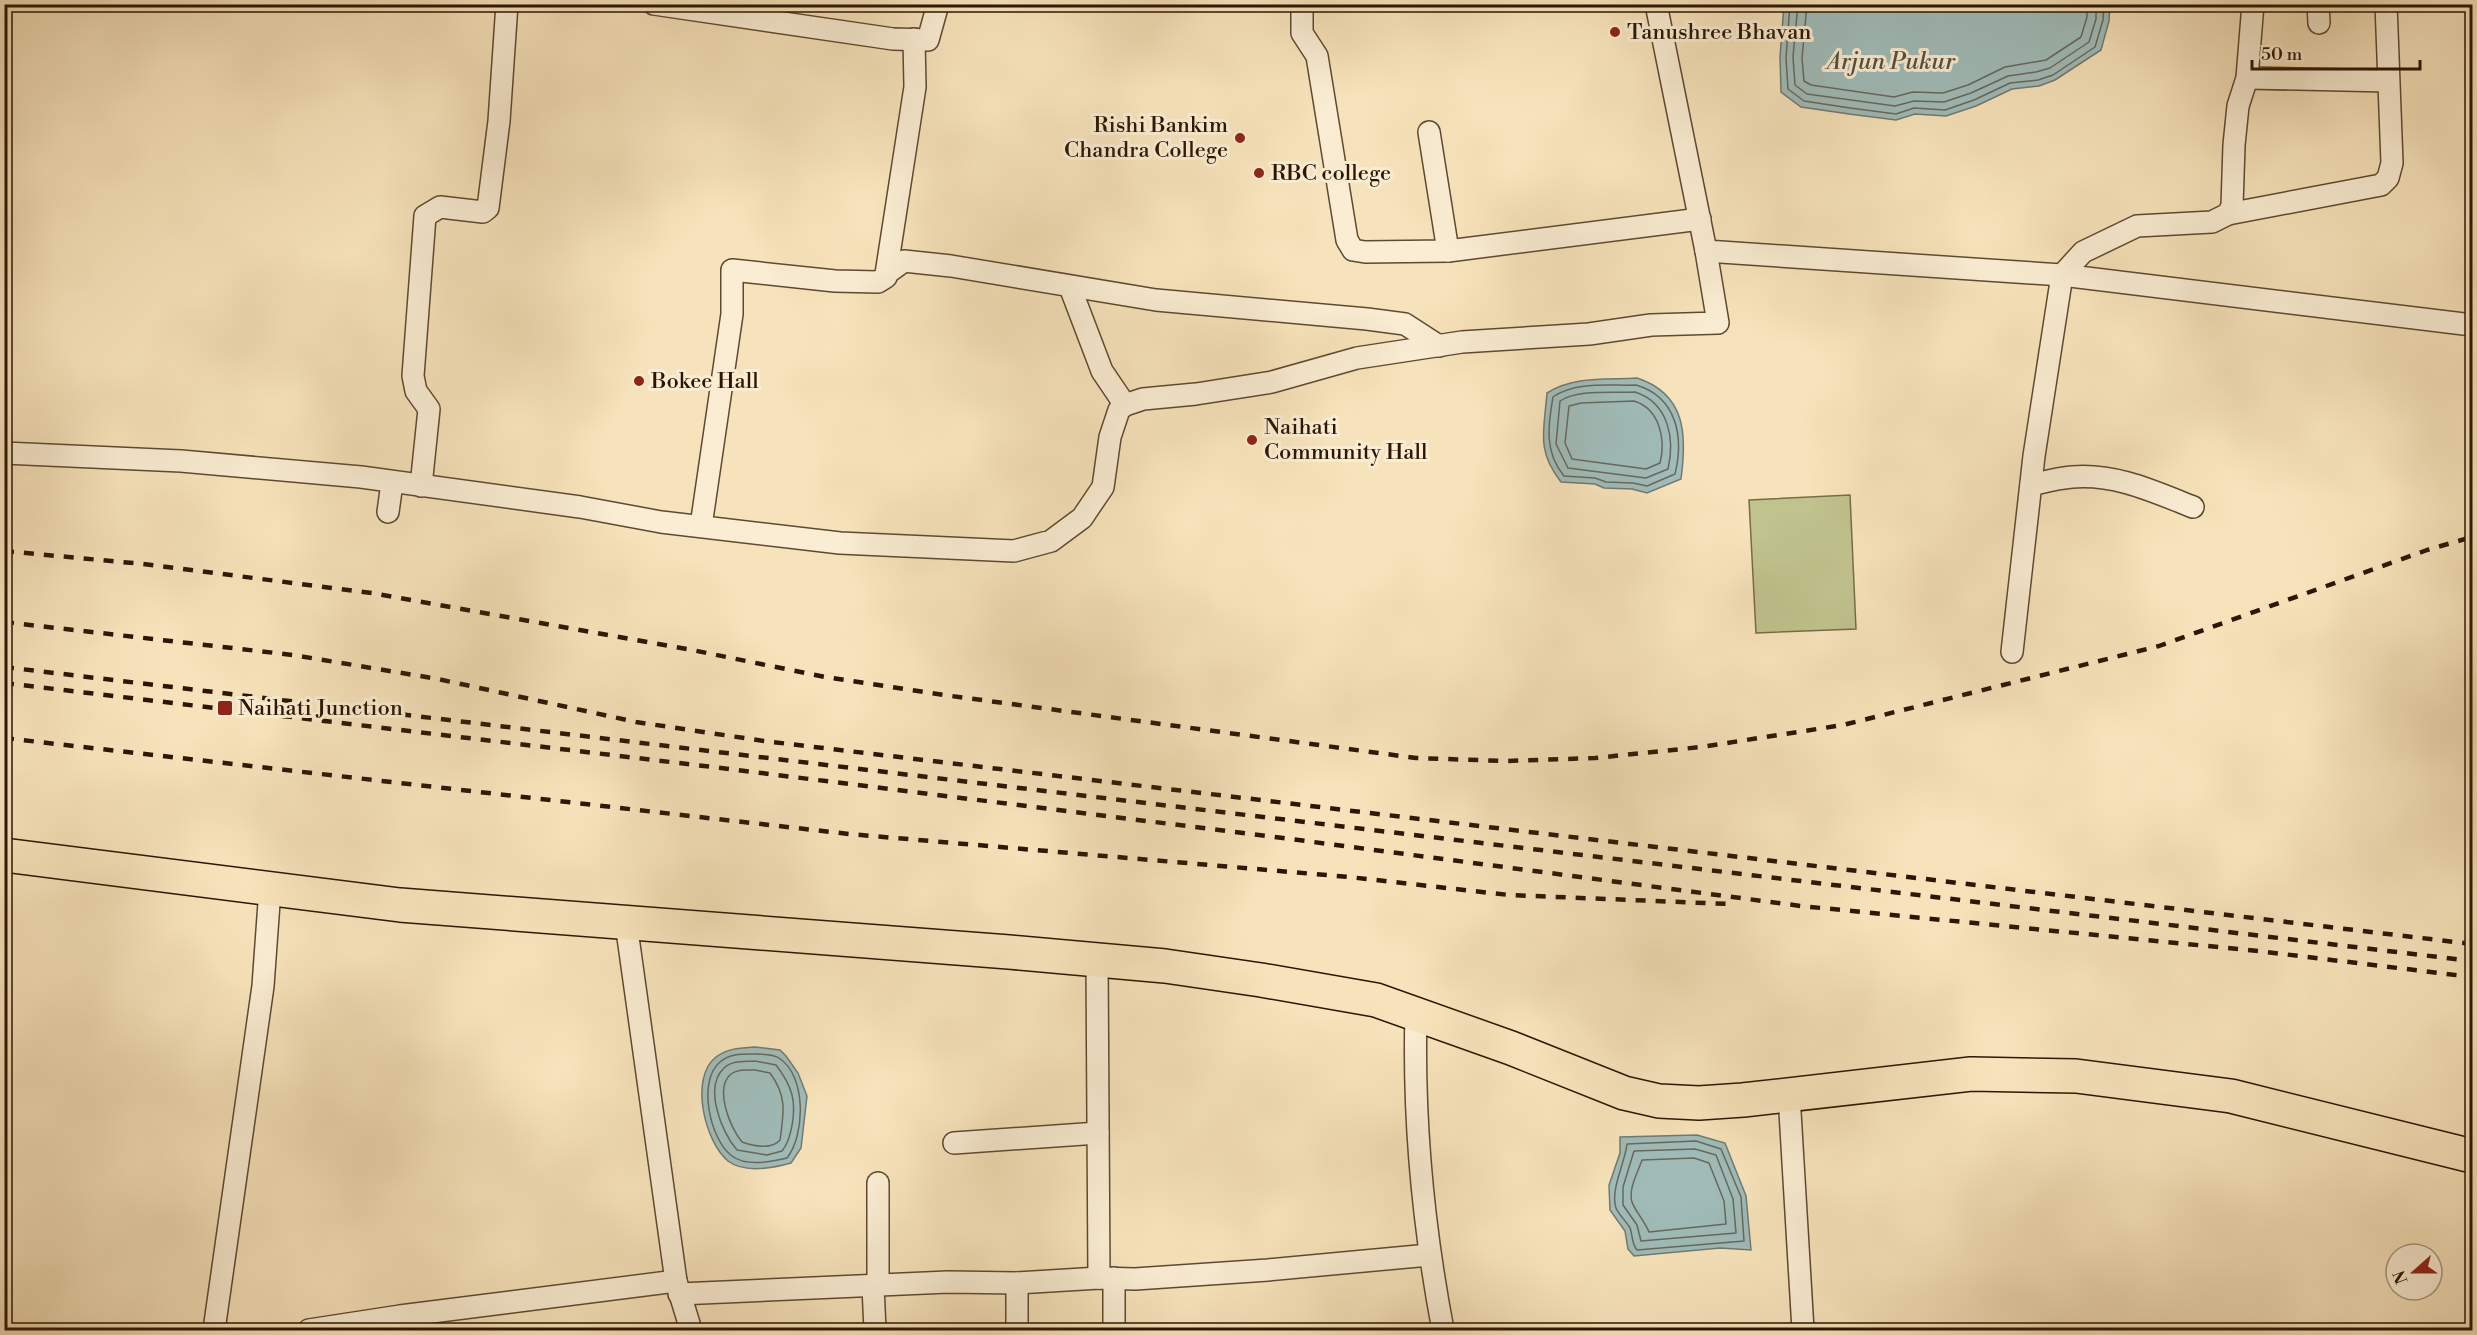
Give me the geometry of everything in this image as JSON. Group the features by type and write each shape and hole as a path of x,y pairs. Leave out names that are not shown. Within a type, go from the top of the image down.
{"main road":[{"path":"4,855 400,905 1009,952 1165,966 1261,980 1376,1000 1416,1013 1624,1093 1659,1101 1699,1103 1971,1074 2076,1076 2231,1096 2472,1156"}],"street":[{"path":"421,486 429,410 416,391 413,376 425,216 440,207 483,212 488,208 499,121 507,4"},
{"path":"654,4 893,39 928,40 938,4"},
{"path":"1302,4 1302,33 1317,56 1347,240 1353,249 1365,252 1448,251 1700,219"},
{"path":"4,453 181,461 361,477 580,507 661,522 840,543 1014,550 1051,541 1082,518 1103,487 1110,437 1119,410 1125,405 1143,399 1197,394 1272,382 1357,358 1439,346 1589,334 1651,325 1718,323 1700,219 1656,4"},
{"path":"2228,214 2232,206 2238,106 2247,78 2253,4"},
{"path":"2012,652 2044,382 2062,275 2084,252 2137,226 2212,222 2228,214 2381,185 2388,178 2392,163 2386,4"},
{"path":"701,526 732,314 732,262 835,280 878,282 886,277 915,87 914,39"},
{"path":"2247,78 2388,81"},
{"path":"1429,132 1448,251"},
{"path":"1706,251 2062,275 2472,325"},
{"path":"886,274 904,261 951,266 1156,300 1367,319 1405,324 1439,346"},
{"path":"1070,286 1102,371 1125,405"},
{"path":"2031,485 2073,476 2103,478 2134,484 2193,507"},
{"path":"388,512 392,483"},
{"path":"214,1330 263,986 270,890"},
{"path":"626,924 678,1287 691,1330"},
{"path":"1097,961 1098,1133 1106,1278 1114,1330"},
{"path":"1416,1013 1415,1117 1429,1255 1443,1330"},
{"path":"1790,1095 1803,1330"},
{"path":"954,1143 1098,1133"},
{"path":"875,1330 878,1183"},
{"path":"309,1330 400,1316 678,1287 948,1282 1017,1283 1268,1270 1429,1255"},
{"path":"1017,1283 1017,1330"}],"green space":[{"path":"1850,495 1856,629 1756,633 1749,500"}],"water":[{"name":"Arjun Pukur","path":"2110,4 2109,21 2101,50 2055,80 2039,86 2012,89 1976,106 1946,116 1915,114 1896,120 1801,107 1781,92 1780,57 1784,5"},
{"path":"1637,378 1653,385 1665,394 1674,405 1680,418 1684,447 1681,479 1647,493 1632,489 1604,488 1595,484 1561,482 1553,471 1545,450 1547,393 1579,381"},
{"path":"755,1047 780,1050 798,1073 807,1096 801,1148 791,1163 751,1169 735,1165 720,1152 707,1125 702,1094 703,1079 708,1067 716,1057 730,1050"},
{"path":"1697,1135 1725,1143 1746,1196 1751,1250 1720,1248 1634,1256 1628,1249 1625,1231 1610,1210 1609,1185 1620,1153 1620,1137"}],"railway":[{"path":"4,551 143,564 372,593 687,649 825,677 944,695 1416,758 1505,761 1595,758 1701,747 1843,725 2159,646 2427,550 2472,537"},
{"path":"4,622 293,655 438,679 636,722 764,741 2472,944"},
{"path":"4,667 2472,961"},
{"path":"4,683 721,768 1801,906 2258,951 2472,977"},
{"path":"4,738 849,834 1349,877 1509,895 1729,904"}],"place":[{"name":"Tanushree Bhavan","path":"1615,32"},
{"name":"Rishi Bankim Chandra College","path":"1240,138"},
{"name":"RBC college","path":"1259,173"},
{"name":"Bokee Hall","path":"639,381"},
{"name":"Naihati Community Hall","path":"1252,440"},
{"name":"Naihati Junction","path":"225,708"}]}
